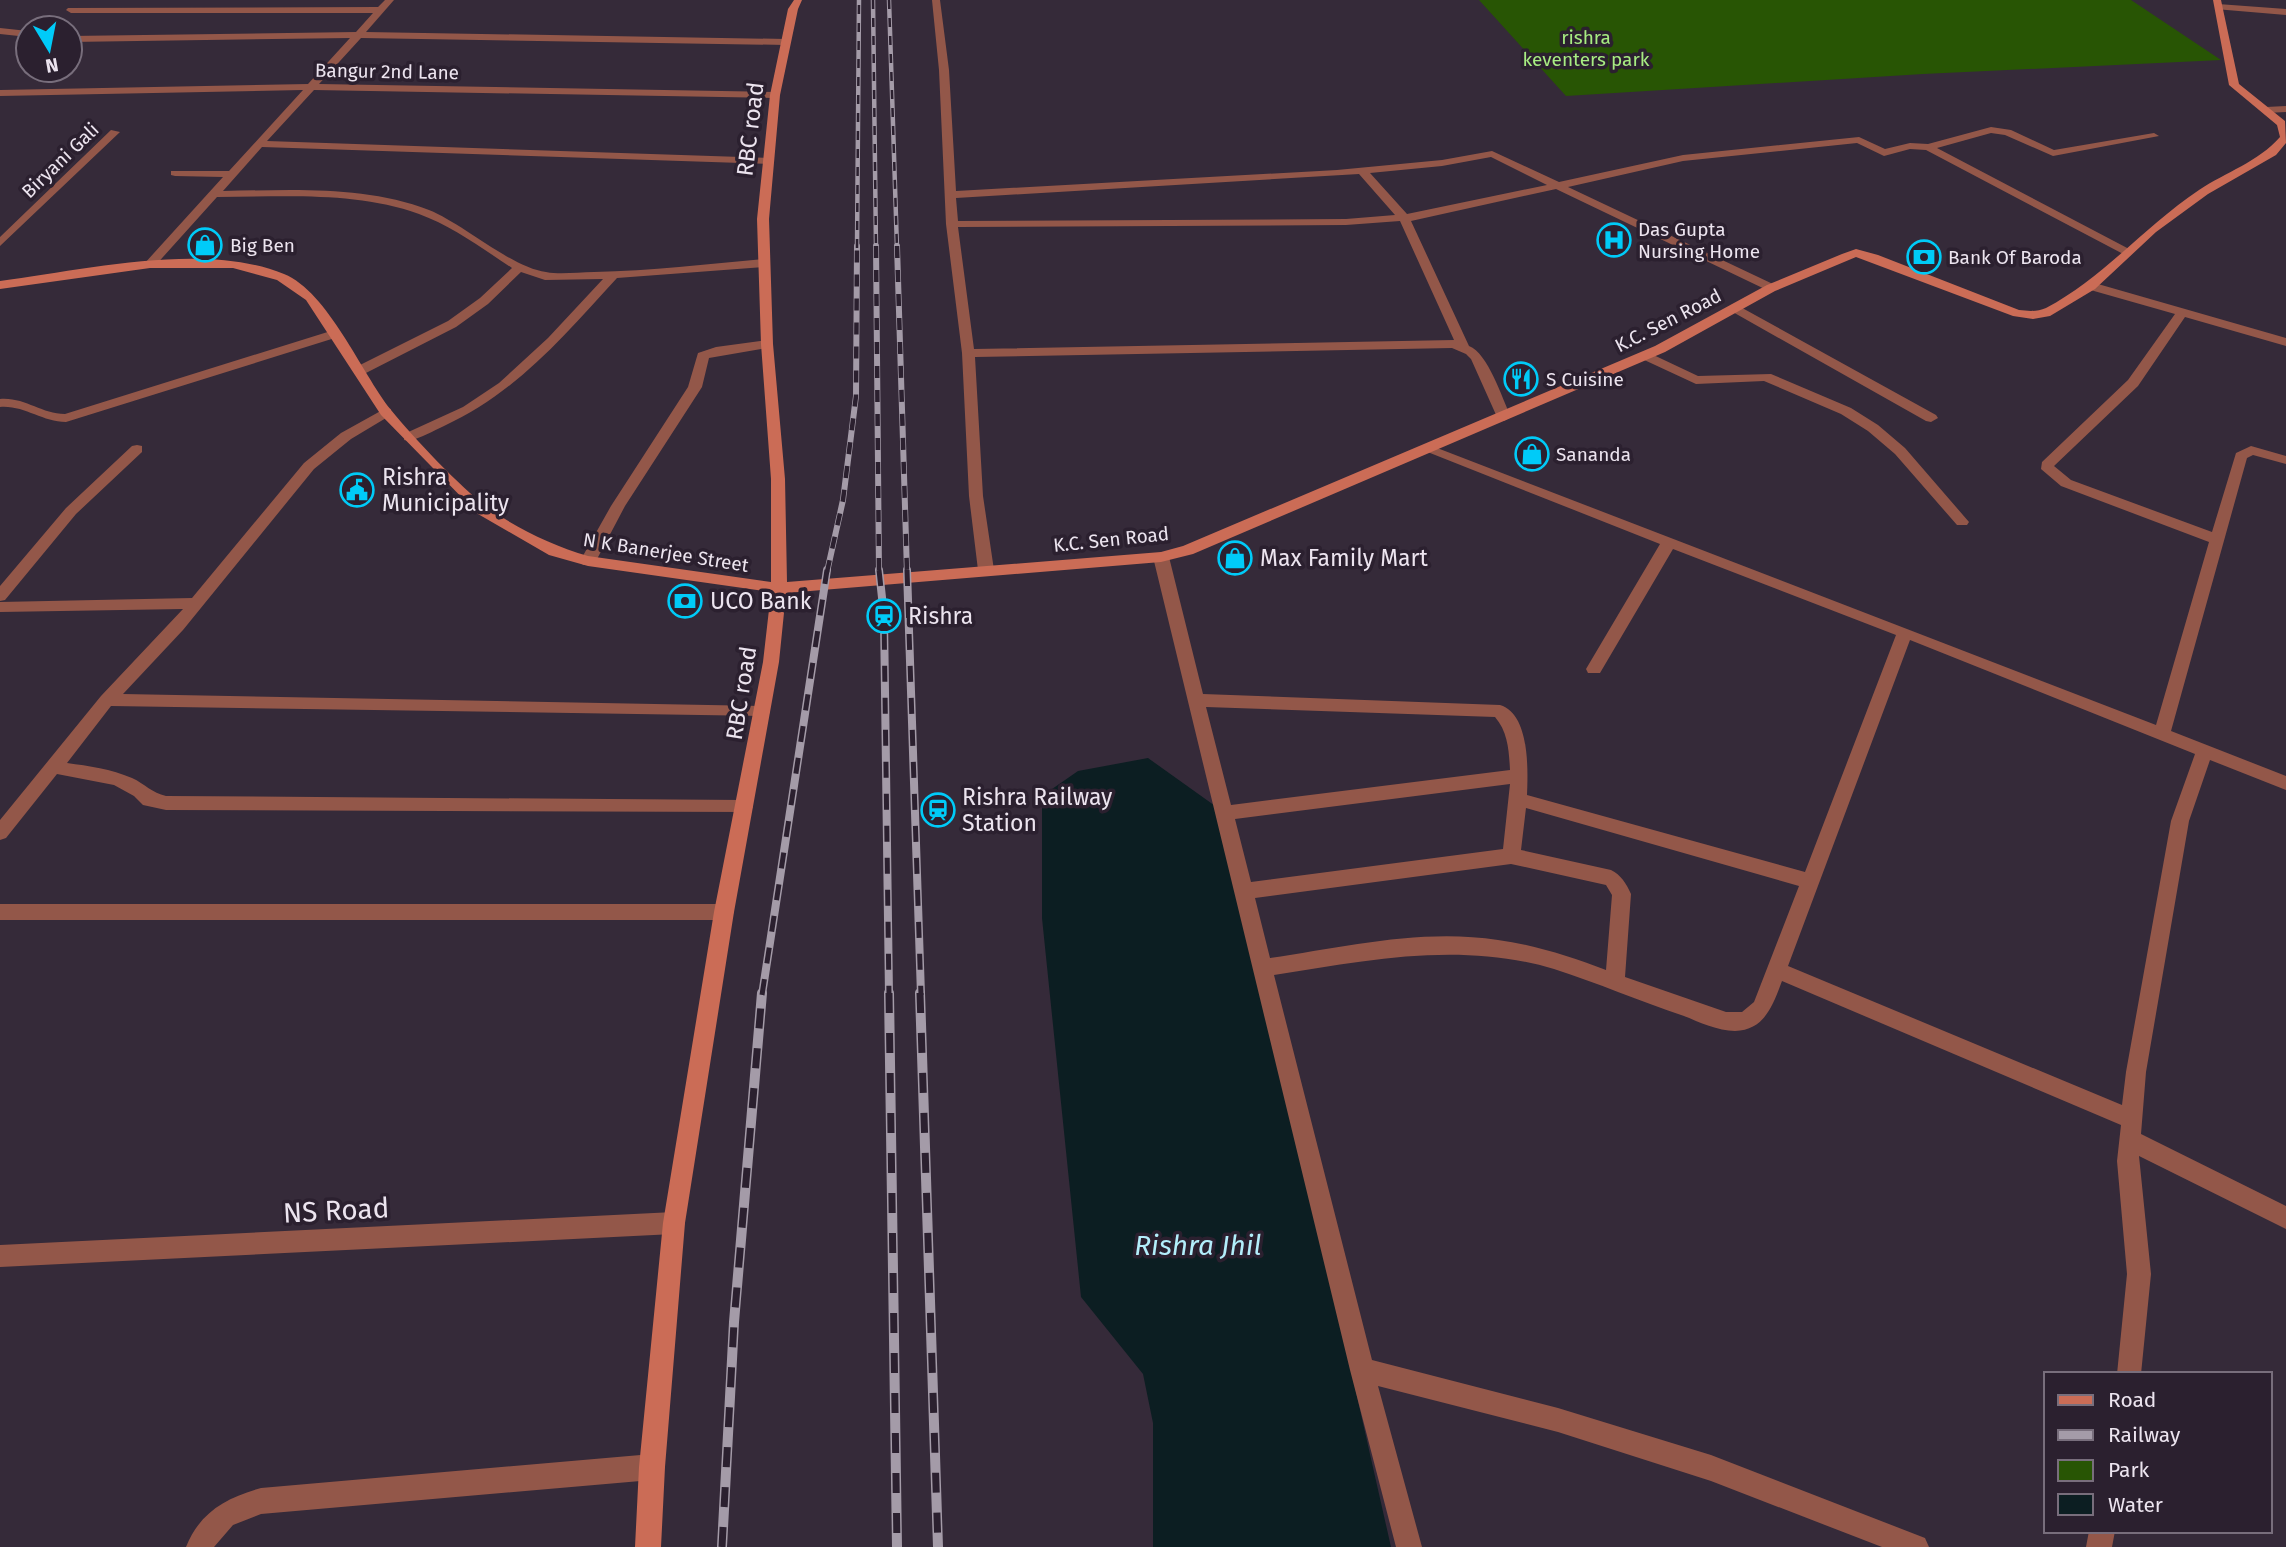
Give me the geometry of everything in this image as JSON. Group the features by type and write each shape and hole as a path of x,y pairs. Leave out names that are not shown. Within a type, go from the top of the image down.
{"street":[{"path":"150,264 390,0"},
{"name":"RBC road","path":"648,1547 652,1467 674,1223 724,912 762,712 779,588 778,479 767,344 763,219 775,95 797,0"},
{"path":"936,0 944,70 952,225 968,352 976,496 986,570"},
{"path":"2218,3 2286,12"},
{"name":"K.C. Sen Road","path":"779,588 1161,557 1188,550 1645,355 1771,288 1856,253 1874,257 2028,315 2053,310 2091,286 2127,252 2204,192 2272,153 2285,139 2286,134 2281,123 2234,85 2218,3"},
{"path":"71,10 381,10"},
{"path":"84,39 359,35 786,42"},
{"name":"Bangur 2nd Lane","path":"0,93 312,87 775,95"},
{"path":"2266,110 2286,109"},
{"path":"952,225 1346,222 1405,219 1563,187 1683,158 1732,152 1854,140 1865,142 1884,153 1910,146 1928,147 1991,130 2007,132 2053,153 2154,136"},
{"name":"Biryani Gali","path":"0,243 115,132"},
{"path":"259,144 768,161"},
{"path":"1928,147 2127,252"},
{"path":"951,195 1363,171 1443,163 1492,154 1771,288"},
{"path":"1363,171 1405,219 1433,274 1463,346 1477,358 1504,417"},
{"path":"175,173 231,174"},
{"path":"212,194 300,193 344,196 404,206 475,239 519,268 545,276 613,275 764,263"},
{"name":"N K Banerjee Street","path":"0,285 150,264 233,264 281,277 310,298 386,412 483,511 554,551 589,561 779,588"},
{"path":"359,371 452,324 484,301 519,268"},
{"path":"409,437 483,400 500,388 556,335 613,275"},
{"path":"2091,286 2286,342"},
{"path":"1735,308 1931,418"},
{"path":"2182,312 2134,382 2047,465 2048,469 2066,483 2217,539"},
{"path":"0,403 20,402 44,417 66,418 334,334"},
{"path":"589,561 618,506 695,387 703,356 716,351 767,344"},
{"path":"968,352 1276,349 1441,344 1463,346"},
{"path":"1645,355 1696,380 1766,377 1846,411 1900,451 1962,522"},
{"path":"0,833 107,700 195,603 309,466 346,436 386,412"},
{"path":"0,596 71,511 137,449"},
{"path":"1427,449 1905,632 2286,783"},
{"path":"2162,734 2242,453 2251,450 2286,460"},
{"path":"1594,669 1669,542"},
{"path":"1161,557 1362,1370 1409,1547"},
{"path":"0,607 195,603"},
{"path":"1264,968 1379,951 1447,946 1499,948 1528,953 1703,1014 1742,1023 1752,1018 1762,1008 1905,632"},
{"path":"107,700 762,712"},
{"path":"1197,700 1500,711 1507,716 1515,730 1519,776 1511,856"},
{"path":"2129,1372 2139,1274 2138,1239 2131,1195 2131,1129 2136,1072 2180,821 2204,751"},
{"path":"53,767 126,782 141,789 149,800 166,803 744,807"},
{"path":"1225,813 1519,776"},
{"path":"1517,799 1810,881"},
{"path":"1245,891 1511,856 1604,875 1613,880 1622,894 1615,983"},
{"path":"0,912 724,912"},
{"path":"1777,970 2131,1129 2286,1218"},
{"name":"NS Road","path":"0,1256 674,1223"},
{"path":"1362,1370 1558,1420 1711,1468 1916,1547"},
{"path":"199,1547 212,1526 233,1508 261,1501 652,1467"}],"green space":[{"name":"rishra keventers park","path":"1479,0 2131,0 2221,60 1923,74 1566,96"}],"water":[{"name":"Rishra Jhil","path":"1148,758 1225,813 1391,1547 1153,1547 1153,1423 1143,1374 1081,1297 1042,918 1042,796 1078,771"}],"railway":[{"path":"857,248 859,0"},
{"path":"873,0 876,248"},
{"path":"889,0 897,248"},
{"path":"827,572 843,500 856,396 857,246"},
{"path":"876,246 879,572"},
{"path":"897,246 907,572"},
{"path":"762,995 827,570"},
{"path":"879,570 884,616 889,995"},
{"path":"907,570 921,995"},
{"path":"722,1547 734,1322 762,993"},
{"path":"889,993 897,1547"},
{"path":"920,993 938,1547"}],"place":[{"name":"Das Gupta Nursing Home","path":"1614,240"},
{"name":"Big Ben","path":"205,245"},
{"name":"Bank Of Baroda","path":"1924,257"},
{"name":"S Cuisine","path":"1521,379"},
{"name":"Sananda","path":"1532,454"},
{"name":"Rishra Municipality","path":"357,490"},
{"name":"Max Family Mart","path":"1235,558"},
{"name":"UCO Bank","path":"685,601"},
{"name":"Rishra","path":"884,616"},
{"name":"Rishra Railway Station","path":"938,810"}]}
